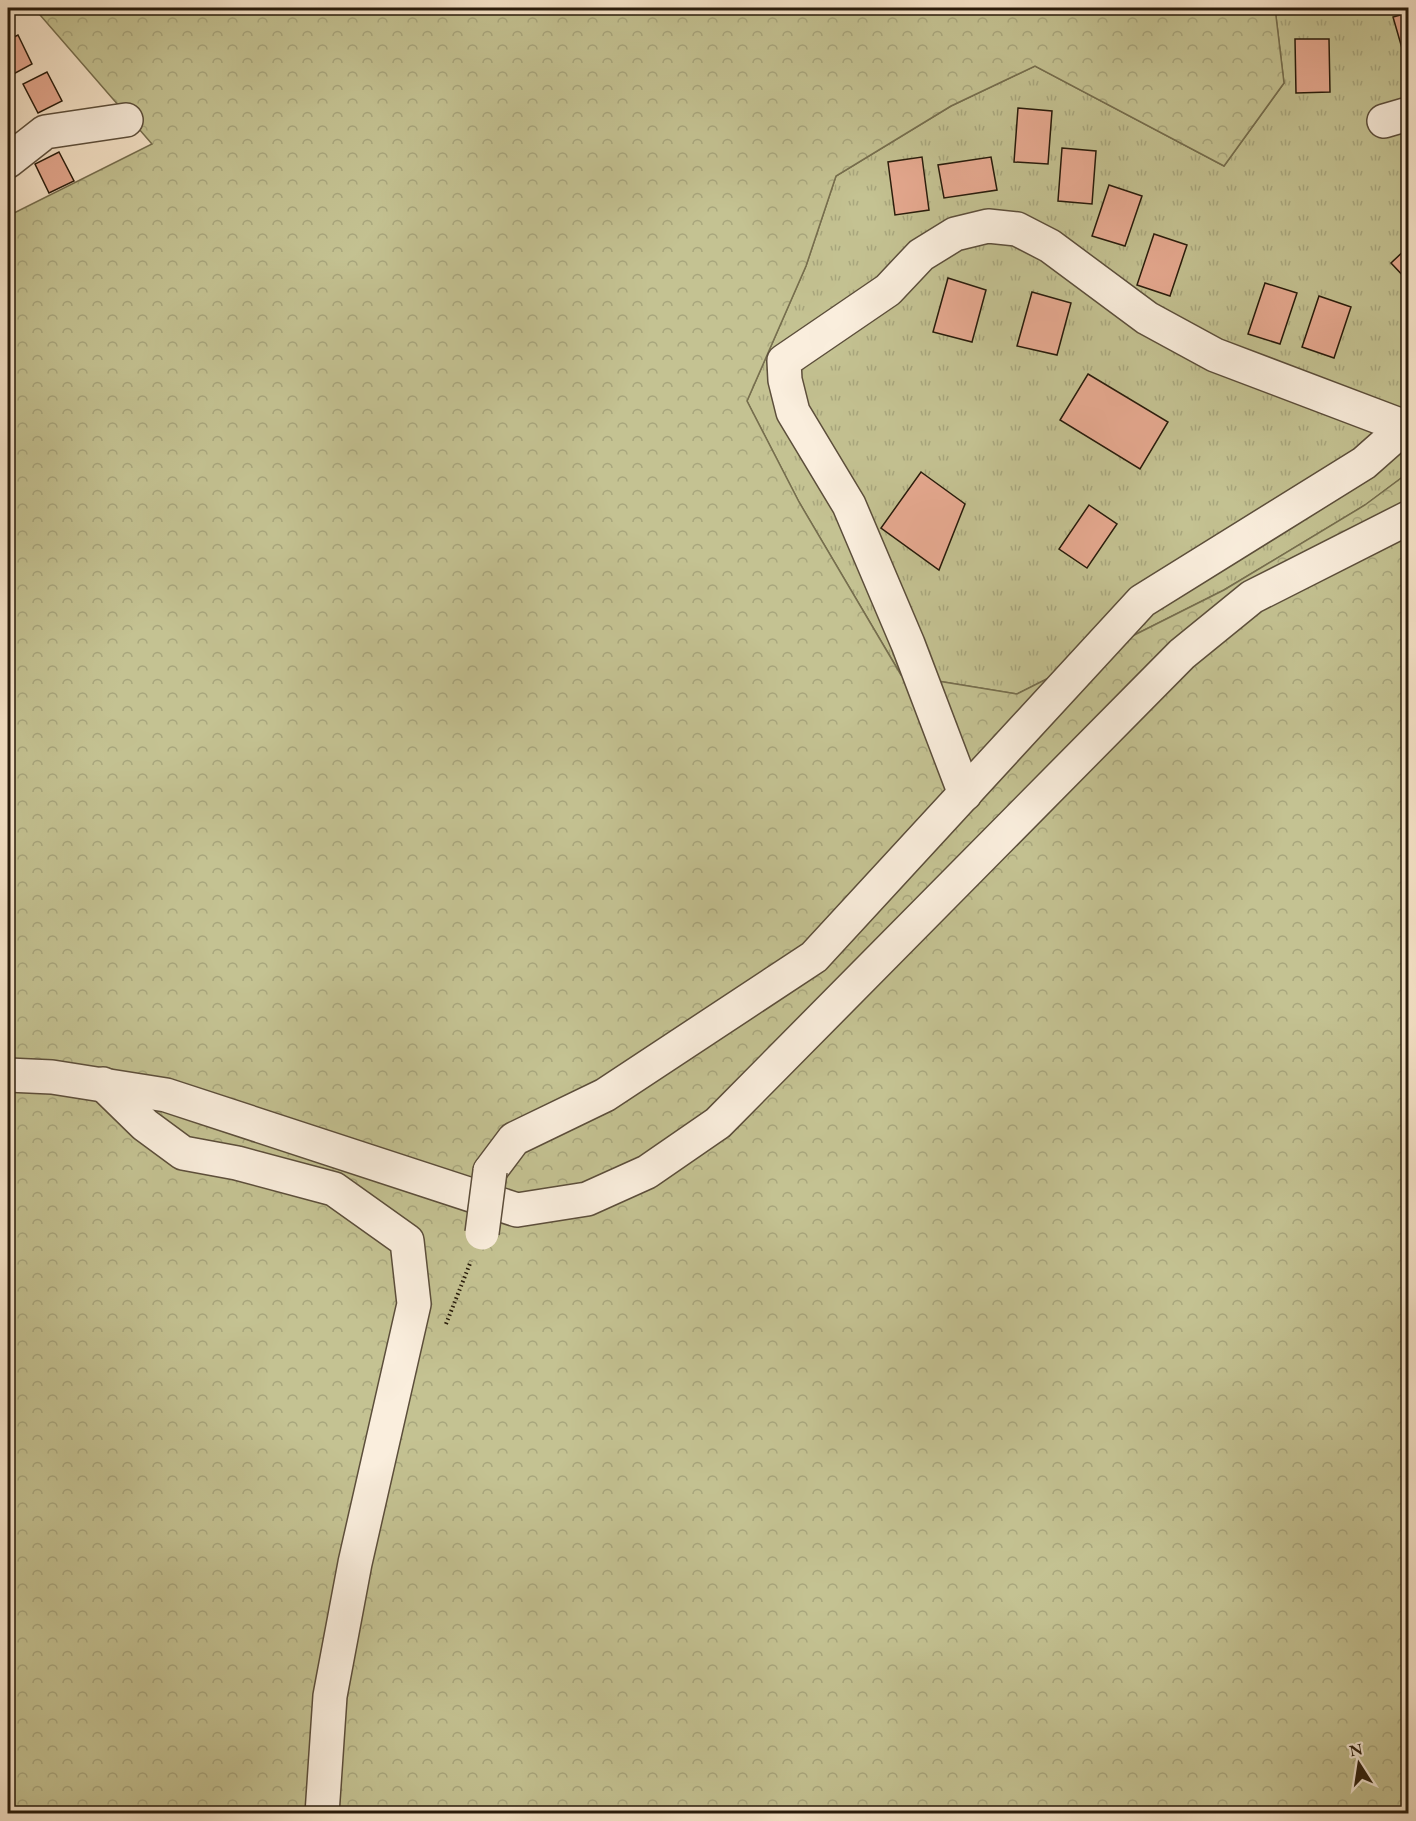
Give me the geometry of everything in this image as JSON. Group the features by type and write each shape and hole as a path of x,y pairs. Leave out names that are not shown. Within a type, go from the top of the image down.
{"street":[{"path":"8,161 45,132 126,120"},
{"path":"482,1233 490,1171 514,1139 613,1090 814,957 965,794 1142,601 1365,464 1407,426 1215,355 1148,318 1050,246 1017,229 988,226 955,234 921,255 888,290 784,361 785,380 793,412 849,506 908,644 965,794"},
{"path":"8,1075 52,1077 166,1095 517,1209 587,1198 647,1172 718,1123 1182,654 1252,597 1408,518"},
{"path":"103,1084 145,1125 183,1153 237,1163 334,1189 406,1241 414,1304 355,1563 330,1696 321,1814"}],"path":[{"path":"445,1313 445,1324 482,1233"}],"green space":[{"path":"34,8 1275,8 1284,83 1224,166 1035,66 951,106 836,176 806,266 747,401 799,502 901,675 1017,694 1224,590 1365,505 1408,473 1408,1813 8,1814 8,216 152,144"},
{"path":"1275,8 1408,8 1408,473 1365,505 1224,590 1017,694 901,675 799,502 747,401 806,266 836,176 951,106 1035,66 1224,166 1284,83"}],"building":[{"path":"1408,13 1408,69 1393,17"},
{"path":"18,35 32,64 8,77 8,40"},
{"path":"1295,39 1329,39 1330,92 1296,93"},
{"path":"47,72 62,101 38,113 23,84"},
{"path":"1018,108 1052,111 1048,164 1014,162"},
{"path":"1062,148 1096,151 1092,204 1058,201"},
{"path":"59,152 74,181 49,193 35,164"},
{"path":"922,157 929,210 895,215 888,162"},
{"path":"991,157 997,190 944,198 938,165"},
{"path":"1109,185 1142,196 1125,246 1092,236"},
{"path":"1154,234 1187,245 1170,296 1137,285"},
{"path":"1408,247 1408,281 1391,263"},
{"path":"948,278 986,290 972,342 933,332"},
{"path":"1265,283 1297,293 1280,344 1248,334"},
{"path":"1032,292 1071,303 1057,355 1017,346"},
{"path":"1319,296 1351,307 1334,358 1302,347"},
{"path":"1088,374 1168,422 1140,469 1060,420"},
{"path":"921,472 965,504 939,570 881,528"},
{"path":"1089,505 1117,524 1087,568 1059,549"}]}
